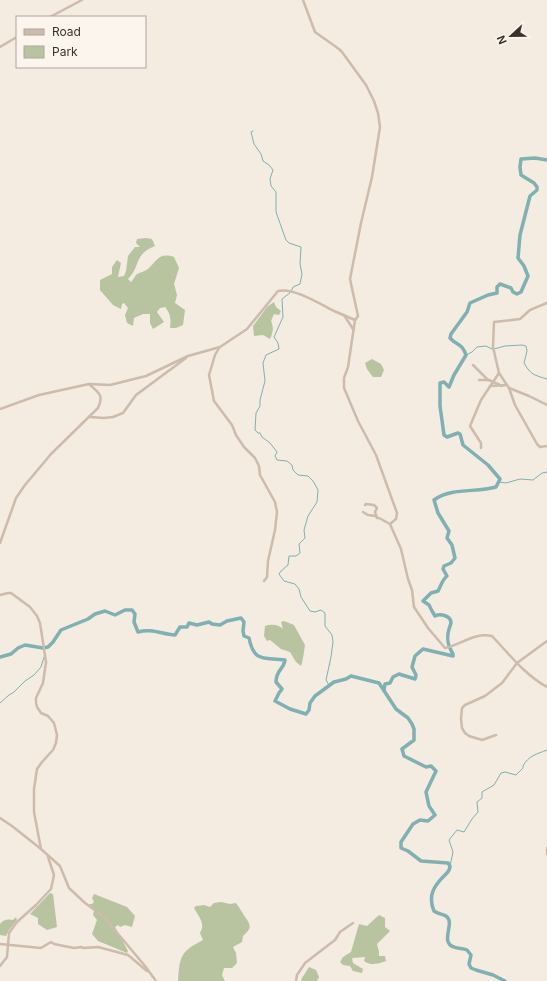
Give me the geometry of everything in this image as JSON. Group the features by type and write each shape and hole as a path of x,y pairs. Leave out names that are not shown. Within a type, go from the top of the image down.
{"street":[{"path":"52,16 82,0"},
{"path":"303,0 315,32 342,52 366,85 378,113 380,127 372,176 350,279 358,316 355,320 353,330 348,367 344,378 344,388 358,421 376,455 397,513 396,519 390,524"},
{"path":"0,47 16,38"},
{"path":"0,409 40,395 90,384 110,385 146,376 188,356 220,347 247,329 278,291 293,292 355,320"},
{"path":"547,303 530,310 520,319 494,322 493,347 499,374 508,387 515,405 537,444 540,447 547,446"},
{"path":"344,314 353,330"},
{"path":"220,347 215,355 208,375 214,401 232,425 236,435 244,447 255,458 259,466 260,475 275,502 277,512 275,530 268,561 267,577 264,581"},
{"path":"89,417 109,418 123,413 136,395 188,356"},
{"path":"473,365 489,380 502,386"},
{"path":"481,448 481,443 470,426 481,400 499,374"},
{"path":"480,380 489,380"},
{"path":"0,543 16,498 51,454 98,408 102,400 101,395 90,384"},
{"path":"489,387 508,387 547,405"},
{"path":"365,505 374,505 377,508 376,516"},
{"path":"363,512 368,515 376,516 377,518 390,524 401,549 412,590 414,607 436,638 446,648 468,638 487,634 492,636 535,680 547,687"},
{"path":"0,595 11,593 30,607 40,623 44,647 46,662 43,683 36,698 36,703 37,708 41,713 48,716 54,723 57,735 53,750 37,769 34,789 34,812 41,849"},
{"path":"496,735 482,740 465,733 462,728 462,708 464,705 485,696 502,683 517,663 547,641"},
{"path":"0,818 41,849 48,857 60,866 69,888 85,903 103,916 156,981"},
{"path":"547,848 547,854"},
{"path":"0,966 7,957 9,933 51,889 54,875 48,857"},
{"path":"296,981 297,975 305,963 335,940 340,932 353,923"},
{"path":"0,944 41,948 47,943 51,942 74,948 107,948 128,955 152,975"}],"green space":[{"path":"137,239 152,239 155,246 143,253 135,270 128,279 131,282 137,274 148,269 162,256 165,255 174,257 179,268 174,284 177,295 175,303 185,310 183,325 176,328 170,328 170,317 165,307 160,308 157,312 164,322 153,329 150,323 150,314 143,314 134,318 133,326 127,323 125,315 128,308 124,303 122,304 121,309 113,305 100,290 100,280 112,274 112,267 117,260 121,263 118,277 124,276 128,256 135,247 140,247 136,243"},
{"path":"274,302 276,307 281,311 279,315 274,314 271,321 273,330 270,339 263,335 254,336 253,326 267,307"},
{"path":"372,359 381,364 384,370 381,377 373,377 367,369 365,363"},
{"path":"284,621 294,625 305,645 301,666 296,662 290,652 281,649 270,640 267,641 264,636 265,626 274,625 283,629 281,622"},
{"path":"50,893 53,894 57,927 47,930 38,924 38,918 30,914"},
{"path":"94,894 127,907 135,916 132,927 125,925 120,927 118,925 115,927 128,951 127,953 98,941 92,934 97,920 93,915 94,911 89,904 94,902 92,898"},
{"path":"221,902 230,904 236,903 250,925 248,931 243,936 242,942 233,947 236,953 237,963 232,968 224,968 222,975 225,981 178,981 183,956 195,944 203,940 200,933 202,930 202,924 200,917 194,908 196,906 204,905 210,907 214,903"},
{"path":"379,915 385,918 385,927 390,931 377,944 379,956 385,956 386,961 372,964 364,961 365,957 352,958 353,963 363,969 362,973 353,971 350,966 343,965 340,962 343,957 351,952 359,924 367,926"},
{"path":"16,917 17,920 6,936 0,935 0,924 5,920 13,920"},
{"path":"309,967 316,970 319,977 317,981 301,981 302,978"}],"waterway":[{"path":"253,131 251,132 254,144 261,154 263,161 273,170 270,179 271,186 276,192 276,212 286,240 289,243 301,247 300,264 302,274 300,284 293,287 291,292 282,299 283,317 274,337 278,343 279,349 266,355 263,363 265,381 260,406 256,413 255,430 260,433 277,452 275,456 277,460 287,461 292,465 293,470 298,475 308,476 318,490 317,502 308,516 304,530 305,538 299,544 300,553 296,556 289,556 288,565 279,574 284,581 295,584 310,611 315,612 321,610 325,613 325,626 332,635 333,642 326,680 329,685"},
{"path":"384,690 385,684 390,683 393,677 399,674 415,679 416,675 412,667 415,656 423,649 453,656 448,639 451,621 445,616 435,616 429,605 423,601 431,593 438,591 447,576 443,569 444,566 451,563 455,558 452,545 447,538 449,531 438,513 434,500 448,493 496,487 500,479 488,465 463,445 460,434 458,433 447,437 444,435 440,406 440,383 444,382 449,387 454,375 466,355 461,346 450,338 451,334 467,312 470,303 488,295 497,293 497,287 500,284 511,288 513,292 517,294 521,292 528,276 524,266 518,258 520,235 530,196 537,190 534,183 521,175 521,159 535,158 547,160"},
{"path":"466,355 477,347 486,346 492,349"},
{"path":"494,349 505,346 526,346 527,351 524,363 526,367 533,374 547,379"},
{"path":"499,482 506,483 520,479 533,480 542,473 547,472"},
{"path":"0,657 11,654 18,648 25,645 43,648 48,647 61,630 88,619 95,614 105,611 115,615 125,610 132,610 135,614 134,622 138,632 152,631 175,635 180,627 187,627 189,623 197,625 209,622 220,625 227,621 241,618 244,622 244,636 249,638 251,646 257,655 266,658 285,660 276,678 276,682 282,689 275,701 290,709 306,714 309,710 310,703 315,696 334,682 351,676 379,683 396,709 408,718 414,729 414,740 402,749 404,756 426,767 431,766 436,771 426,792 429,806 435,815 428,821 420,820 413,824 401,842 401,848 408,851 421,861 448,863 450,866 449,869 434,888 431,901 434,911 446,916 449,919 448,941 450,945 454,947 467,950 471,955 469,964 471,968 493,975 505,981"},
{"path":"0,703 34,675 41,667 44,657"},
{"path":"450,866 453,852 449,840 457,830 464,832 478,812 477,802 482,798 482,792 494,785 501,773 505,772 516,775 530,758 547,750"}]}
